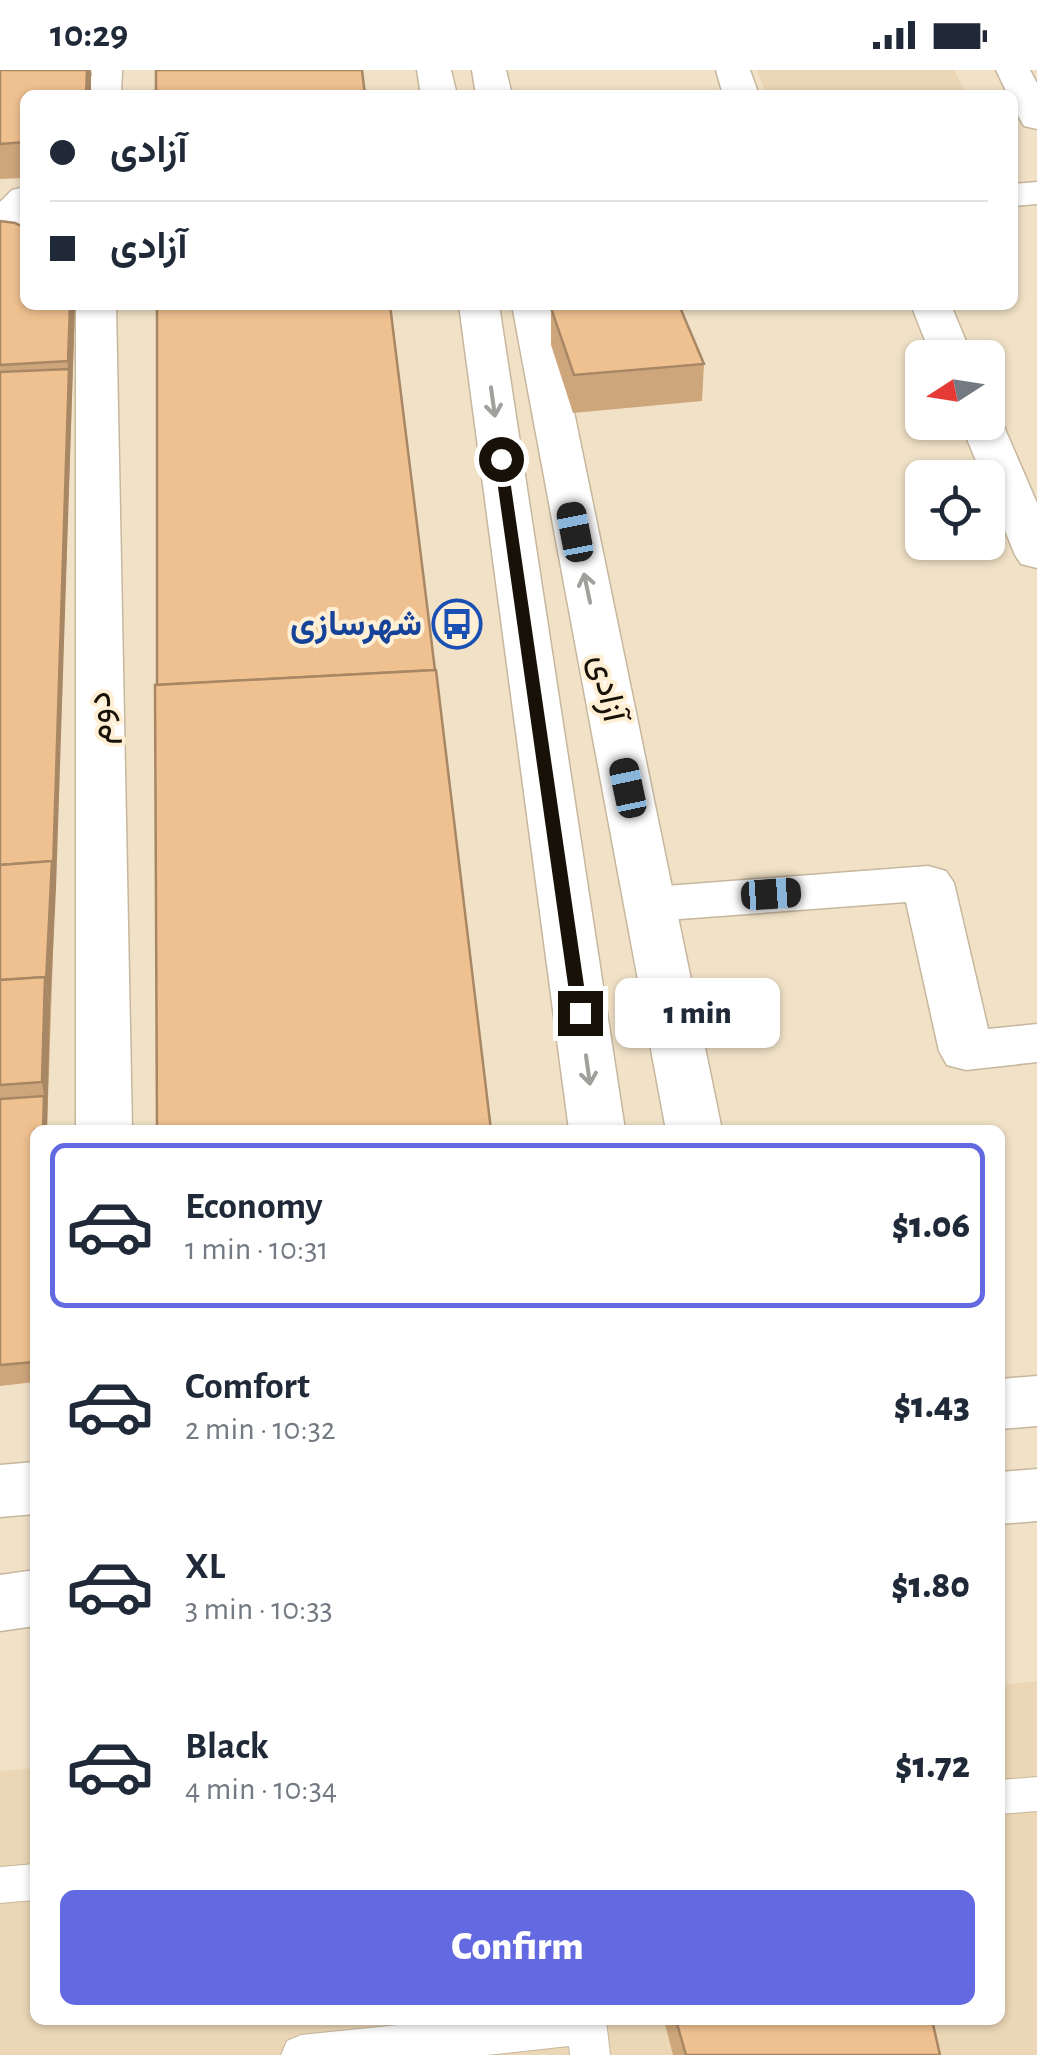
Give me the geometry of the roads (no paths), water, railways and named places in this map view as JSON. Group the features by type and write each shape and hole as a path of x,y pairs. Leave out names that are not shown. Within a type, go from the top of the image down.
{"main road":[{"path":"1013,70 1037,118"},
{"path":"20,201 11,212 9,224 20,236"},
{"name":"دوم","path":"96,310 104,1125"},
{"name":"آزادی","path":"480,310 596,1125"},
{"name":"آزادی","path":"533,310 693,1125"},
{"path":"933,310 946,340"},
{"path":"991,440 1027,507 1037,555"},
{"path":"512,536 575,532"},
{"path":"652,904 928,883 966,1051 1037,1043"},
{"path":"0,1491 30,1488"},
{"path":"1005,1498 1037,1495"},
{"path":"0,1602 30,1599"}],"lane":[{"path":"1005,1797 1037,1794"},
{"path":"0,1885 30,1882"},
{"path":"300,2055 587,2033"}],"place":[{"name":"شهرسازی","path":"457,624"}]}
